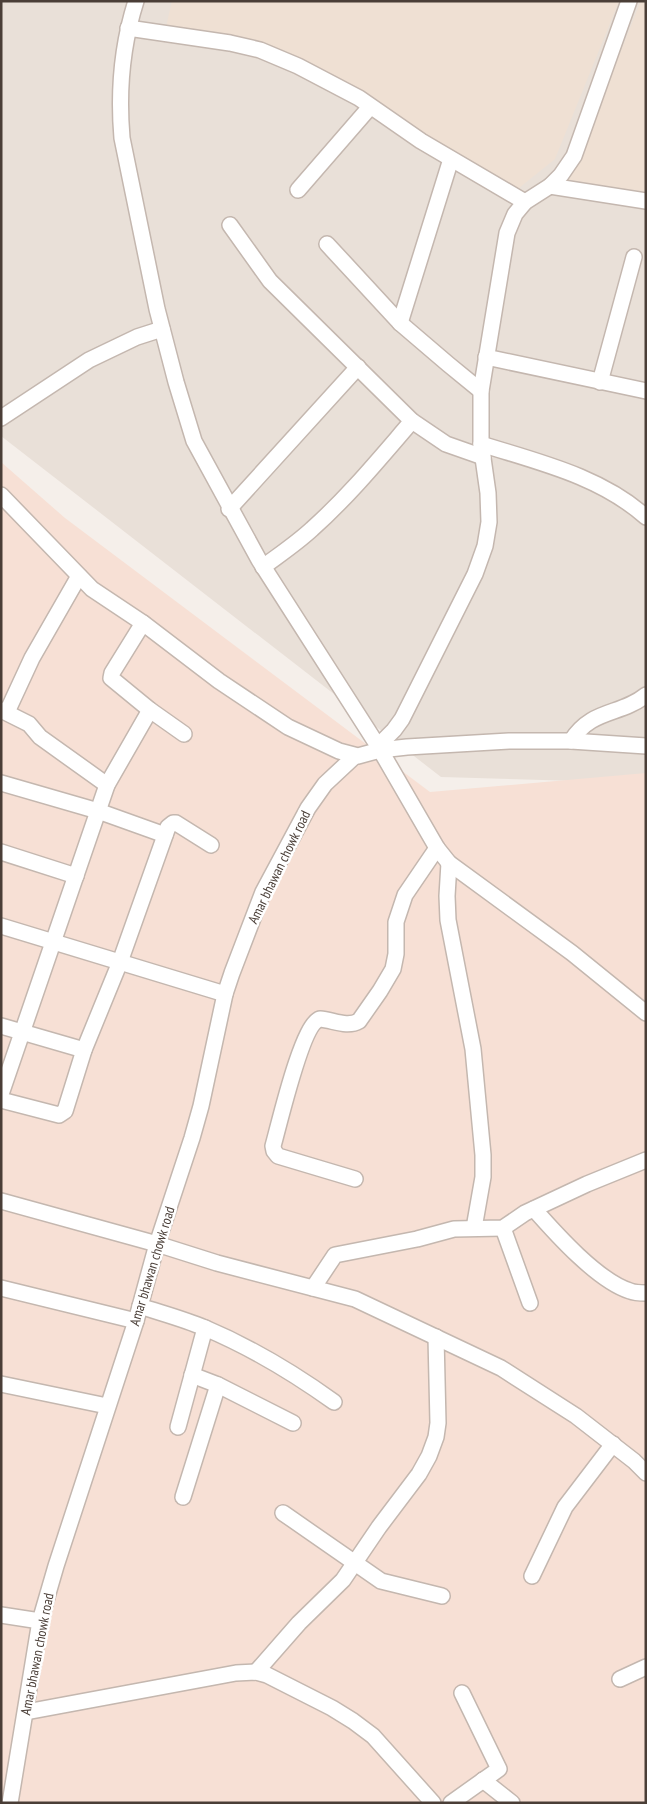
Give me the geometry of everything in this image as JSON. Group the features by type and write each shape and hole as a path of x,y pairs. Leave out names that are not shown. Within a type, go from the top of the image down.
{"street":[{"path":"136,1 128,28 122,71 120,105 122,138 162,330 194,441 263,567 379,748 437,848 449,864 572,953 646,1012"},
{"path":"379,748 399,724 476,574 490,522 482,450 481,391 507,233 515,214 525,202 550,186 561,175 574,156 629,1"},
{"path":"128,28 230,43 260,50 298,66 359,98 420,141 525,202"},
{"path":"298,190 370,107"},
{"path":"400,322 451,159"},
{"path":"550,186 646,201"},
{"path":"230,225 270,281 412,420 446,444 482,450 561,469 617,495 646,517"},
{"path":"327,244 400,322 481,391"},
{"path":"600,382 634,257"},
{"path":"1,418 89,360 137,337 162,330"},
{"path":"486,358 646,390"},
{"path":"230,509 358,366"},
{"path":"263,567 310,531 329,513 412,420"},
{"path":"1,495 92,588 219,681 288,727 316,742 355,756 379,748 509,741 571,741 646,746"},
{"path":"79,576 4,711 28,724 40,737 107,785"},
{"path":"143,624 111,677 112,680 184,734"},
{"path":"571,741 579,728 584,724 599,716 628,706 646,695"},
{"path":"1,1094 107,785 150,710"},
{"name":"Amar bhawan chowk road","path":"10,1803 8,1772 26,1712 40,1621 107,1406 136,1321 157,1244 201,1106 225,994 244,938 263,892 308,808 325,784 355,756"},
{"path":"1,783 98,811 165,835"},
{"path":"1,1100 59,1115 63,1114 67,1108 84,1050 120,962 170,825 176,823 211,845"},
{"path":"355,1179 278,1156 273,1146 296,1062 312,1025 320,1018 350,1025 359,1021 380,991 396,962 396,922 405,896 437,848"},
{"path":"1,852 76,876"},
{"path":"449,864 448,920 473,1049 483,1155 483,1177 474,1228"},
{"path":"1,926 225,994"},
{"path":"1,1026 84,1050"},
{"path":"313,1288 335,1255 417,1239 454,1229 502,1228 534,1209 587,1184 646,1160"},
{"path":"1,1201 157,1244 217,1263 355,1299 501,1368 576,1416 634,1461 646,1473"},
{"path":"534,1209 558,1236 601,1275 630,1291 646,1293"},
{"path":"502,1228 530,1303"},
{"path":"1,1288 136,1321"},
{"path":"140,1306 205,1328 306,1382 334,1402"},
{"path":"178,1427 205,1328"},
{"path":"256,1672 299,1623 343,1580 430,1456 438,1423 436,1337"},
{"path":"192,1375 218,1385 293,1423"},
{"path":"1,1384 107,1406"},
{"path":"183,1497 218,1385"},
{"path":"532,1576 565,1507 613,1444"},
{"path":"283,1513 381,1581 442,1596"},
{"path":"1,1615 40,1621"},
{"path":"620,1679 646,1667"},
{"path":"26,1712 236,1673 256,1672 267,1675 307,1695 353,1721 373,1736 433,1803"},
{"path":"451,1803 499,1770 462,1693"},
{"path":"483,1780 512,1803"}],"shaded area":[{"path":"1,1 646,1 646,783 441,777 1,436"},
{"path":"172,1 619,1 555,159 514,192 282,53 211,31 165,31"},
{"path":"641,1 646,1 646,194 569,180"},
{"path":"1,462 65,518 430,792 646,773 646,1803 1,1803"}]}
